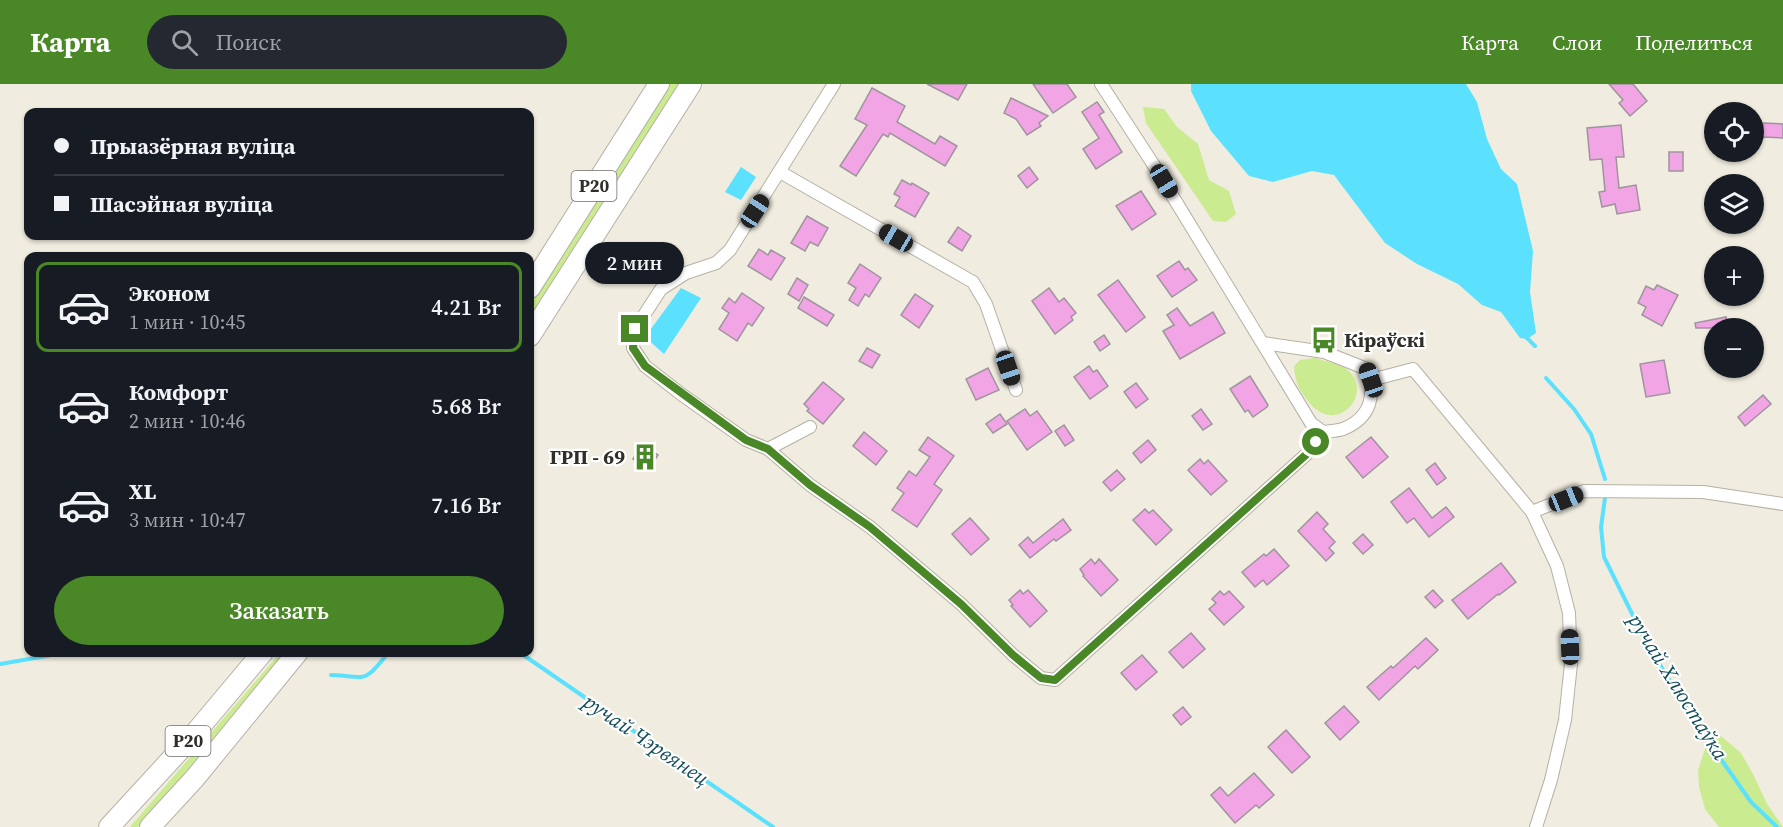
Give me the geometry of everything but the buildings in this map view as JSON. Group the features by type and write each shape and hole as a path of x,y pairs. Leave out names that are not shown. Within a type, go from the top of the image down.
{"main road":[{"name":"Р20","path":"534,282 659,84"},
{"name":"Р20","path":"534,330 691,84"},
{"name":"Р20","path":"110,827 190,739 259,657"},
{"name":"Р20","path":"150,827 195,778 294,657"}],"street":[{"path":"834,84 729,250 716,263 686,273 661,288 635,329 633,348 645,366 663,380 746,440 768,449 810,485 870,527 961,604 1013,655 1041,678 1055,680 1309,452 1323,432"},
{"path":"1101,84 1153,164 1311,423 1323,432 1342,430 1360,418 1369,406 1372,394 1367,369 1324,352 1263,343"},
{"path":"780,172 973,282 986,304 1016,390"},
{"path":"1371,380 1413,369 1532,512 1557,566 1569,613 1571,664 1565,720 1551,780 1536,827"},
{"path":"768,449 810,427"},
{"path":"1532,512 1584,491 1703,492 1783,504"}],"green space":[{"path":"670,84 682,84 534,318 534,296"},
{"path":"1143,107 1164,109 1177,127 1198,144 1209,180 1229,191 1236,214 1226,222 1213,221 1146,123"},
{"path":"1315,358 1342,366 1354,378 1357,388 1355,399 1349,408 1340,414 1330,415 1318,411 1299,388 1294,366 1300,360"},
{"path":"277,657 285,657 138,827 130,827"},
{"path":"1721,736 1741,753 1767,804 1783,827 1719,827 1705,809 1699,787 1698,770 1707,743"}],"water":[{"path":"1191,84 1466,84 1477,102 1487,139 1501,169 1517,184 1533,251 1530,292 1536,333 1527,339 1520,338 1501,312 1482,305 1458,284 1417,264 1385,243 1334,175 1312,171 1273,182 1249,176 1211,131 1191,91"},
{"path":"741,167 756,177 741,200 725,192"},
{"path":"681,288 701,298 664,354 645,337"}],"waterway":[{"name":"ручай Хлюстаўка","path":"1525,336 1535,346"},
{"name":"ручай Хлюстаўка","path":"1546,378 1574,409 1591,434 1605,479"},
{"name":"ручай Хлюстаўка","path":"1605,498 1601,527 1604,557 1647,644 1699,728 1751,802 1777,827"},
{"name":"ручай Чэрвянец","path":"0,664 40,657"},
{"name":"ручай Чэрвянец","path":"331,675 364,676 376,668 385,657"},
{"name":"ручай Чэрвянец","path":"526,657 773,827"}],"place":[{"name":"Кіраўскі","path":"1324,340"},
{"name":"ГРП - 69","path":"645,457"}],"route":[{"path":"635,329 633,348 645,366 746,440 768,449 810,485 870,527 961,604 1013,655 1041,678 1055,680 1309,452 1316,442"}]}
